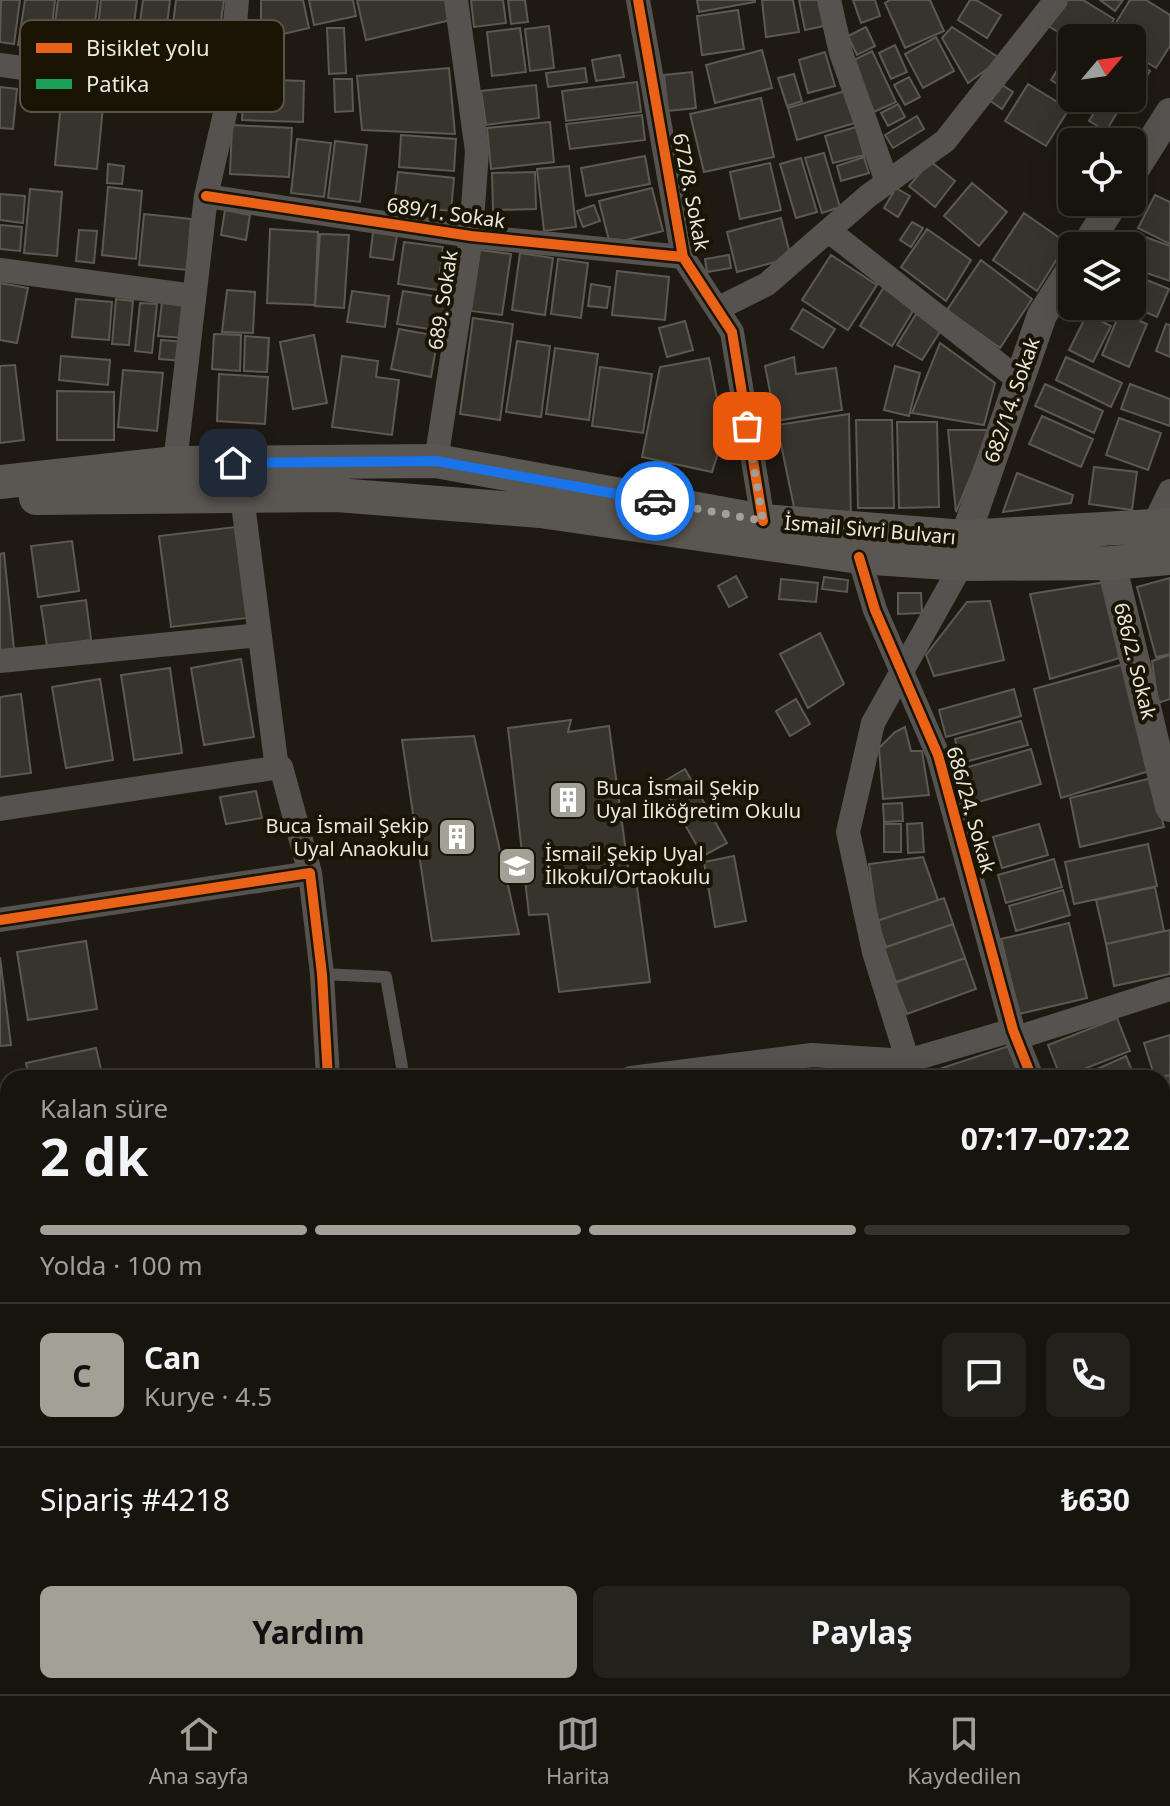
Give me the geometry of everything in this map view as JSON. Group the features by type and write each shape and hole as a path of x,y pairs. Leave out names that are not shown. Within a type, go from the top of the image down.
{"main road":[{"name":"İsmail Sivri Bulvarı","path":"0,482 175,463 436,461 763,521 964,551 1111,563 1170,558"},
{"name":"İsmail Sivri Bulvarı","path":"0,505 27,498 337,495 540,511 859,557 964,551 1162,525"}],"street":[{"path":"235,20 237,0"},
{"name":"689. Sokak","path":"436,461 471,236 477,151 456,0"},
{"name":"672/8. Sokak","path":"638,0 683,257 732,332 763,521"},
{"path":"829,0 841,53 887,182"},
{"path":"717,309 767,284 887,182 945,141 1056,0"},
{"path":"0,65 20,68"},
{"path":"175,463 206,196 225,112"},
{"path":"1146,151 1170,113"},
{"name":"689/1. Sokak","path":"206,196 471,236 683,257"},
{"path":"829,231 1019,380"},
{"path":"0,270 194,296"},
{"name":"682/14. Sokak","path":"964,551 1042,315 1058,290"},
{"path":"1162,525 1170,491"},
{"path":"242,496 277,769"},
{"path":"910,1070 874,952 848,832 873,723 902,674 964,551"},
{"name":"686/24. Sokak","path":"859,557 875,610 938,755 1014,1034 1029,1070"},
{"name":"686/2. Sokak","path":"1111,563 1170,807"},
{"path":"0,661 260,635"},
{"path":"0,809 281,767 310,873 322,974 328,1070"},
{"path":"0,920 310,873"},
{"path":"707,1070 812,1055 910,1070 1014,1034 1170,989"}],"lane":[{"path":"322,974 386,977 403,1070"}],"building":[{"path":"1,0 20,0 14,44 0,42"},
{"path":"25,0 55,0 53,20 22,20"},
{"path":"58,0 98,0 95,20 55,20"},
{"path":"101,0 137,0 134,20 99,20"},
{"path":"143,0 170,0 168,20 140,20"},
{"path":"176,0 224,0 221,20 173,20"},
{"path":"261,0 303,0 309,28 284,34 284,20 261,20"},
{"path":"309,0 353,0 356,16 314,25"},
{"path":"357,0 451,0 455,19 366,40"},
{"path":"471,0 503,0 506,23 474,27"},
{"path":"508,0 525,0 528,22 511,24"},
{"path":"697,0 755,0 755,2 699,12"},
{"path":"762,0 793,0 799,32 766,37"},
{"path":"799,0 819,0 824,26 805,30"},
{"path":"853,0 875,0 880,16 861,23"},
{"path":"890,0 930,0 944,31 905,48 885,3"},
{"path":"970,0 976,0 1001,15 987,38 958,20"},
{"path":"1064,0 1083,0 1114,19 1111,24 1058,24 1058,32 1048,26"},
{"path":"1100,0 1123,0 1115,11"},
{"path":"1130,0 1146,0 1170,15 1170,46 1156,68 1146,62 1146,24 1115,24"},
{"path":"738,10 744,49 702,55 697,16"},
{"path":"549,26 554,68 530,71 525,29"},
{"path":"866,27 875,46 857,55 848,36"},
{"path":"952,27 1001,59 968,83 942,38"},
{"path":"327,28 344,28 346,73 329,74"},
{"path":"520,28 526,72 492,76 487,32"},
{"path":"936,37 954,71 923,88 905,54"},
{"path":"895,45 907,72 891,79 879,53"},
{"path":"762,50 772,88 715,103 706,65"},
{"path":"872,51 896,102 874,112 850,62"},
{"path":"825,52 835,86 808,93 799,60"},
{"path":"620,55 624,77 596,81 592,60"},
{"path":"449,68 455,134 362,130 357,76"},
{"path":"585,68 587,82 548,87 546,73"},
{"path":"1058,69 1058,84 1051,80"},
{"path":"692,72 696,108 668,111 664,75"},
{"path":"794,74 802,101 787,106 778,78"},
{"path":"909,77 920,97 905,105 894,85"},
{"path":"334,79 352,79 353,111 335,112"},
{"path":"284,80 304,81 303,122 242,120 242,112 284,112"},
{"path":"637,82 641,112 566,121 562,91"},
{"path":"999,83 1013,92 1002,109 989,100"},
{"path":"1028,84 1058,102 1058,112 1067,112 1046,146 1005,121"},
{"path":"536,85 539,118 486,125 481,91"},
{"path":"0,87 17,89 13,129 0,128"},
{"path":"845,91 855,123 797,140 788,108"},
{"path":"761,98 774,157 704,172 690,114"},
{"path":"898,104 905,117 888,126 881,113"},
{"path":"60,112 102,112 97,169 55,165"},
{"path":"1094,112 1118,112 1108,128 1101,128 1089,121"},
{"path":"642,115 645,140 570,149 566,124"},
{"path":"917,116 924,129 893,148 885,135"},
{"path":"550,122 554,162 491,169 487,128"},
{"path":"232,125 292,128 289,177 230,174"},
{"path":"856,127 864,155 833,163 825,136"},
{"path":"401,135 456,139 454,171 399,167"},
{"path":"297,139 331,143 324,197 291,193"},
{"path":"335,141 367,145 360,202 328,198"},
{"path":"824,153 840,207 822,213 805,158"},
{"path":"645,156 650,184 586,196 581,168"},
{"path":"864,157 869,173 841,181 837,166"},
{"path":"801,158 817,212 796,218 780,164"},
{"path":"930,161 955,181 935,207 909,186"},
{"path":"770,163 781,210 740,219 730,172"},
{"path":"108,164 124,166 122,184 107,183"},
{"path":"569,166 576,227 544,231 537,169"},
{"path":"398,172 454,178 451,211 394,205"},
{"path":"535,172 536,209 493,210 492,173"},
{"path":"972,183 1007,212 979,246 944,216"},
{"path":"108,187 142,191 136,259 102,255"},
{"path":"652,188 663,231 610,244 599,201"},
{"path":"896,188 910,196 898,217 884,208"},
{"path":"30,189 62,192 57,256 24,253"},
{"path":"0,194 25,196 23,223 0,220"},
{"path":"1155,195 1170,202 1170,244 1138,228"},
{"path":"594,205 600,221 583,227 577,211"},
{"path":"225,210 250,215 246,240 221,235"},
{"path":"1024,213 1058,237 1058,257 1037,291 993,260"},
{"path":"144,214 191,219 187,270 139,265"},
{"path":"781,218 791,258 737,272 727,232"},
{"path":"912,222 923,228 911,247 900,240"},
{"path":"0,225 22,227 20,251 0,249"},
{"path":"270,229 318,232 315,305 267,303"},
{"path":"927,229 971,260 946,301 901,267"},
{"path":"79,230 97,231 94,263 76,261"},
{"path":"373,232 397,235 393,260 370,257"},
{"path":"320,234 349,235 344,308 315,306"},
{"path":"1146,237 1170,246 1170,281 1146,273"},
{"path":"404,242 443,247 438,290 398,284"},
{"path":"480,250 511,254 502,315 471,311"},
{"path":"520,253 553,258 545,315 512,310"},
{"path":"729,255 731,268 707,272 705,259"},
{"path":"831,255 877,285 848,330 802,300"},
{"path":"558,259 588,263 581,318 551,314"},
{"path":"981,260 1032,299 1000,348 947,310"},
{"path":"617,271 669,277 665,320 612,315"},
{"path":"1146,280 1169,289 1157,317 1146,312"},
{"path":"0,283 28,288 17,343 0,340"},
{"path":"591,284 610,287 607,308 588,306"},
{"path":"884,287 916,306 892,346 860,326"},
{"path":"227,290 255,292 253,333 222,332"},
{"path":"352,291 389,296 385,327 347,322"},
{"path":"403,291 453,299 448,332 397,324"},
{"path":"76,299 112,302 109,340 72,337"},
{"path":"116,299 133,301 129,345 112,344"},
{"path":"162,302 188,305 185,338 158,336"},
{"path":"140,303 157,304 152,353 135,351"},
{"path":"803,309 835,329 823,348 791,329"},
{"path":"918,311 943,327 922,360 897,345"},
{"path":"473,318 513,324 500,420 460,414"},
{"path":"1084,320 1099,320 1111,326 1093,362 1069,350"},
{"path":"1117,320 1138,320 1147,324 1129,367 1102,355"},
{"path":"685,321 693,350 667,357 659,328"},
{"path":"1166,324 1170,325 1170,357 1156,351"},
{"path":"399,329 438,336 431,377 391,369"},
{"path":"214,334 241,335 240,371 212,369"},
{"path":"314,335 327,403 293,409 280,342"},
{"path":"245,336 269,338 267,372 244,371"},
{"path":"161,340 186,342 184,361 159,359"},
{"path":"517,341 550,346 541,417 506,412"},
{"path":"940,343 995,383 984,425 912,413"},
{"path":"555,348 598,354 589,420 546,414"},
{"path":"61,356 110,360 108,385 59,380"},
{"path":"342,356 378,361 376,377 399,380 392,435 332,427"},
{"path":"794,357 796,374 836,368 842,410 776,421 765,366"},
{"path":"1066,357 1122,383 1111,407 1056,380"},
{"path":"709,358 728,454 718,453 712,472 642,457 660,367"},
{"path":"15,365 24,440 0,443 0,366"},
{"path":"895,366 920,373 909,416 884,410"},
{"path":"600,367 652,374 643,433 592,426"},
{"path":"123,370 163,373 157,431 118,427"},
{"path":"219,374 268,377 265,424 217,421"},
{"path":"1045,384 1103,411 1094,433 1035,406"},
{"path":"1130,384 1170,399 1170,426 1121,409"},
{"path":"57,391 114,392 114,440 57,440"},
{"path":"849,414 851,524 795,512 777,425"},
{"path":"1042,416 1093,439 1081,467 1029,444"},
{"path":"1119,418 1161,433 1148,470 1106,455"},
{"path":"856,420 892,420 894,508 858,508"},
{"path":"897,422 937,422 939,507 899,508"},
{"path":"948,430 990,430 956,512"},
{"path":"1094,467 1137,472 1132,510 1089,504"},
{"path":"1017,473 1073,495 1071,503 1003,512"},
{"path":"235,527 247,618 171,627 159,536"},
{"path":"72,541 79,591 38,597 31,546"},
{"path":"4,553 14,649 0,651 0,554"},
{"path":"736,576 747,597 729,607 718,586"},
{"path":"824,577 848,580 847,592 822,589"},
{"path":"1170,578 1170,654 1156,657 1137,587"},
{"path":"781,579 818,583 816,602 779,599"},
{"path":"1106,582 1126,656 1050,679 1030,594"},
{"path":"898,593 921,593 922,613 898,614"},
{"path":"86,600 91,640 47,646 41,606"},
{"path":"990,601 1004,660 934,676 926,655 967,602"},
{"path":"820,633 844,684 808,708 780,654"},
{"path":"1170,655 1170,699 1158,703 1152,661"},
{"path":"241,659 254,737 204,745 191,668"},
{"path":"1124,664 1149,771 1061,798 1034,689"},
{"path":"170,668 182,753 134,760 121,675"},
{"path":"100,679 113,760 66,768 52,687"},
{"path":"1014,689 1021,716 946,737 939,710"},
{"path":"21,694 31,773 0,777 0,697"},
{"path":"796,699 810,724 790,736 776,711"},
{"name":"Buca İsmail Şekip Uyal İlköğretim Okulu","path":"571,720 568,732 609,726 628,867 616,868 621,884 636,880 650,982 559,992 548,914 529,915 508,728"},
{"path":"1021,721 1028,745 961,763 955,739"},
{"path":"905,727 911,751 922,751 929,795 883,799 879,748"},
{"name":"Buca İsmail Şekip Uyal Anaokulu","path":"474,736 519,934 432,941 402,740"},
{"path":"1031,749 1041,784 975,803 965,768"},
{"path":"685,769 727,843 703,856 661,783"},
{"path":"1152,778 1164,827 1080,847 1070,798"},
{"path":"256,791 262,818 226,824 220,797"},
{"path":"902,803 903,821 884,822 883,804"},
{"path":"922,823 924,852 908,853 907,824"},
{"path":"884,824 901,824 901,852 884,852"},
{"path":"1039,824 1048,855 1002,868 993,837"},
{"path":"1148,844 1157,886 1074,904 1065,862"},
{"path":"734,856 746,921 715,927 704,862"},
{"path":"923,857 938,900 877,921 869,864"},
{"path":"1054,859 1062,887 1006,903 998,875"},
{"path":"1155,887 1164,931 1106,944 1096,900"},
{"path":"1063,890 1070,915 1016,931 1009,906"},
{"path":"944,898 953,924 886,947 877,921"},
{"path":"1069,923 1087,998 1019,1014 1001,939"},
{"path":"953,924 965,958 896,982 884,948"},
{"path":"1170,930 1170,974 1114,986 1106,944"},
{"path":"86,941 97,1009 28,1020 17,952"},
{"path":"0,957 11,1045 0,1046"},
{"path":"965,958 976,989 907,1014 895,983"},
{"path":"1117,1018 1130,1051 1081,1070 1058,1070 1048,1045"},
{"path":"1170,1035 1170,1070 1152,1070 1144,1043"},
{"path":"1012,1045 1020,1070 936,1070"},
{"path":"96,1048 101,1070 27,1070 26,1063"},
{"path":"1126,1056 1132,1070 1095,1070"}],"cycle path":[{"path":"638,0 683,257 732,332 763,521"},
{"path":"206,196 471,236 683,257"},
{"path":"859,557 875,610 938,755 1013,1030 1029,1070"},
{"path":"0,920 310,873 322,974 328,1070"}],"way so far":[{"path":"655,501 763,521 747,426"}],"place":[{"name":"Buca İsmail Şekip Uyal İlköğretim Okulu","path":"568,800"},
{"name":"Buca İsmail Şekip Uyal Anaokulu","path":"457,837"},
{"name":"İsmail Şekip Uyal İlkokul/Ortaokulu","path":"517,866"}],"route":[{"path":"233,463 436,461 655,501"}]}
